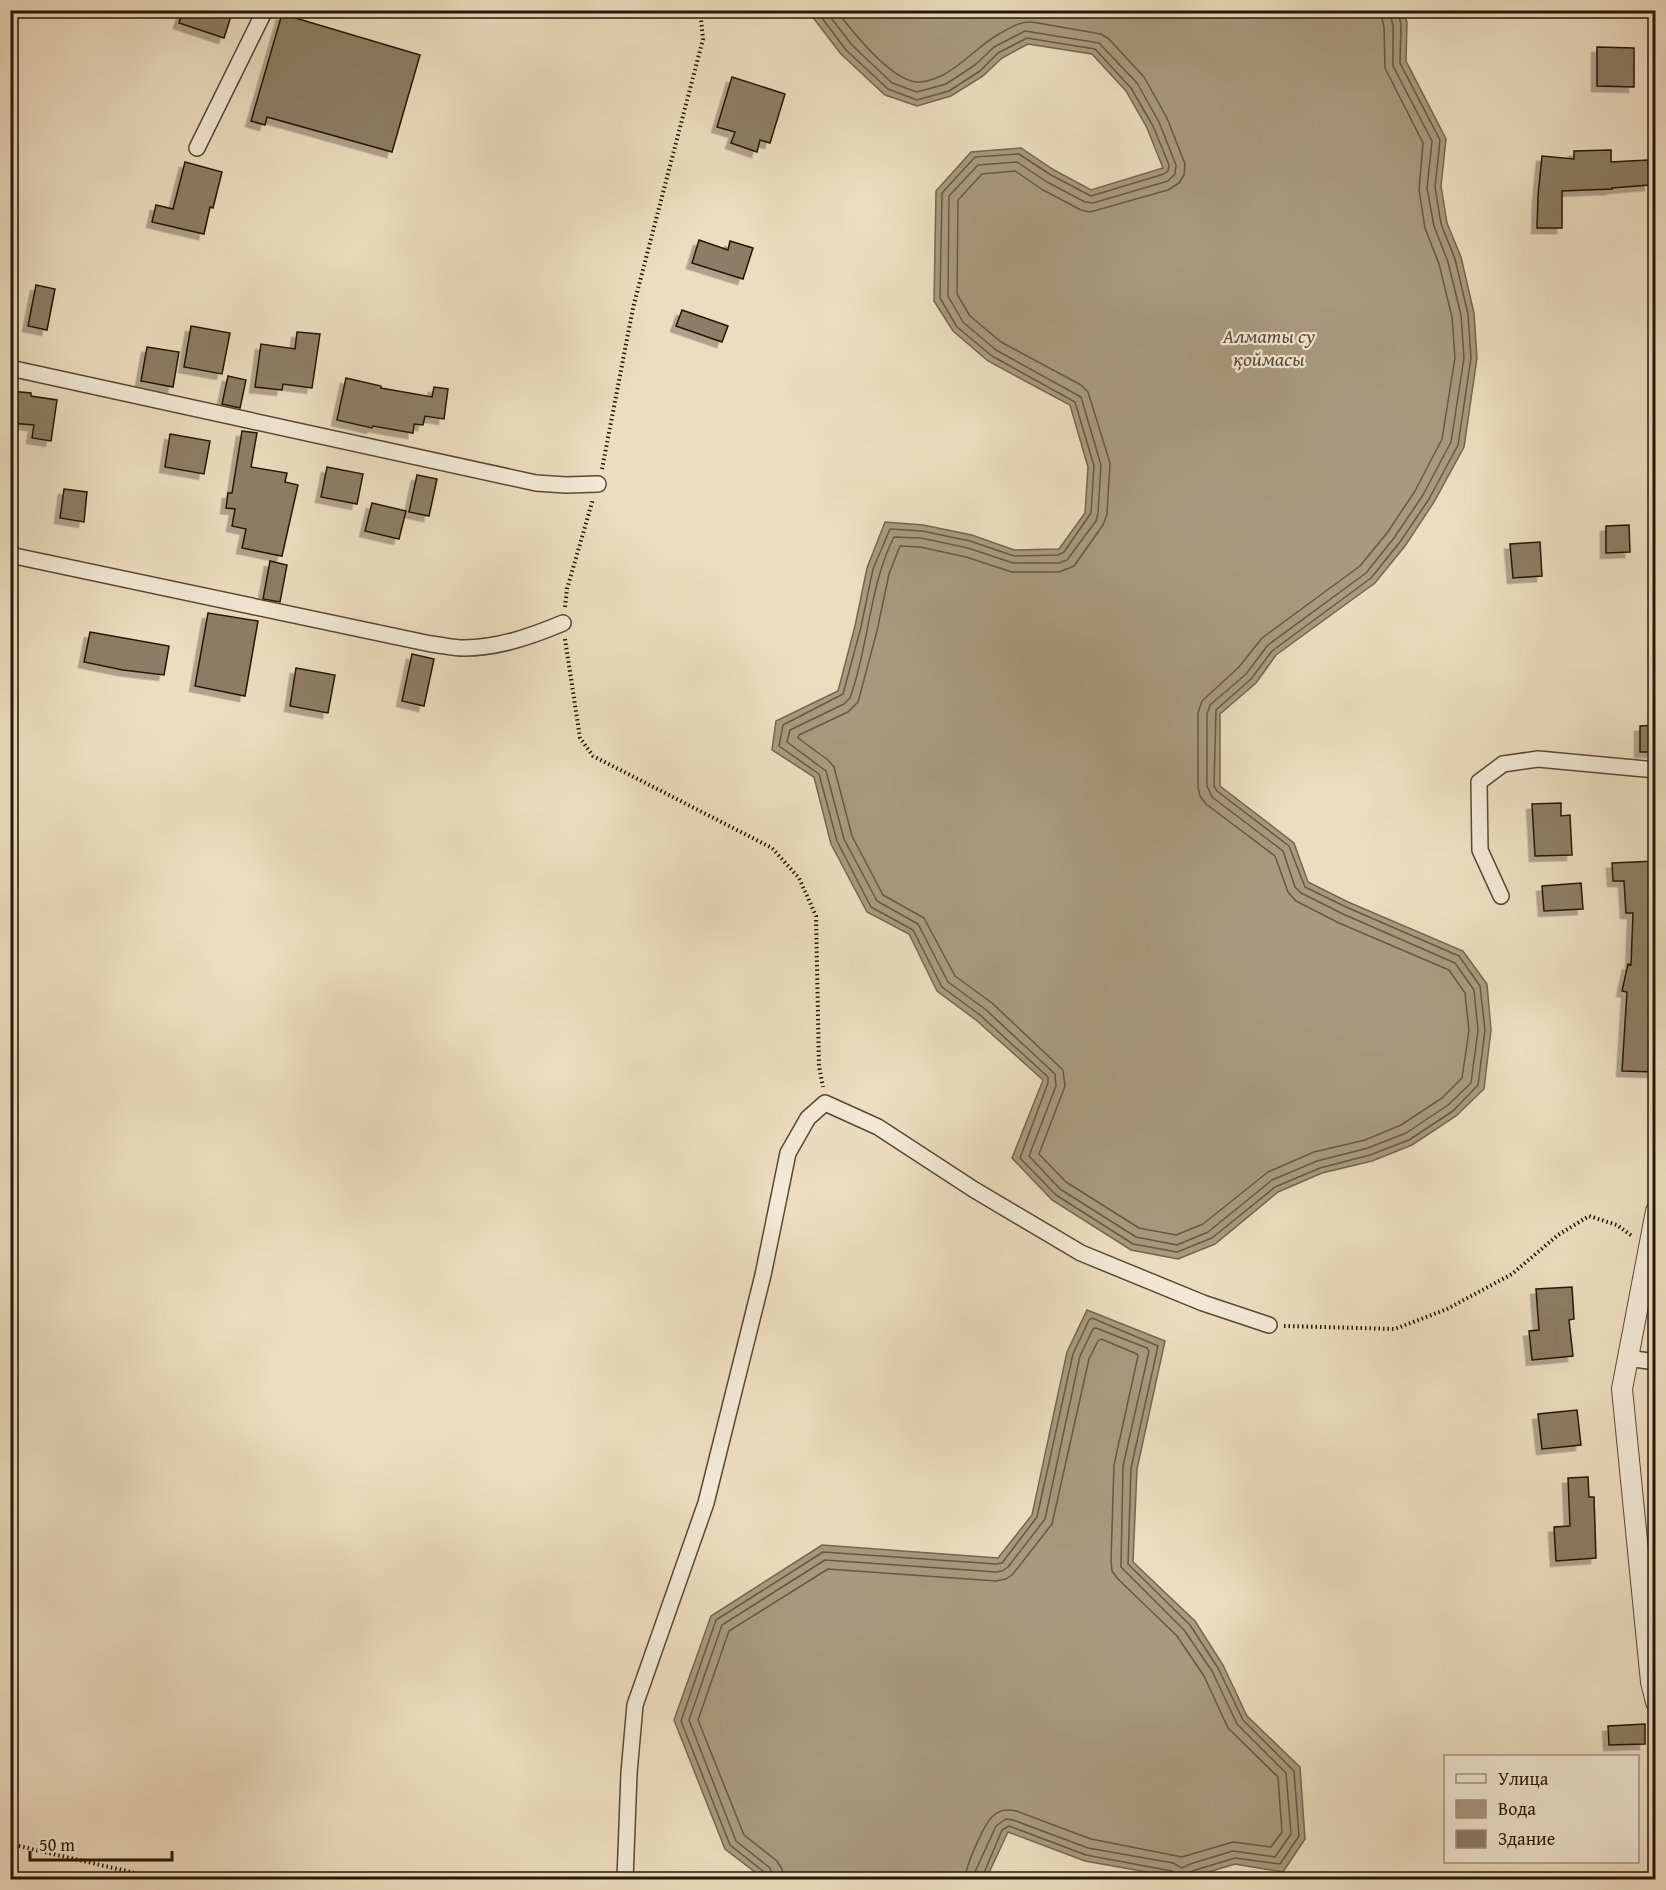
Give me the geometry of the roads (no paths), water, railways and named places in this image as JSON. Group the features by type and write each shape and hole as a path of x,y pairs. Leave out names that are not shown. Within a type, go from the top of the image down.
{"street":[{"path":"197,148 265,10"},
{"path":"10,368 536,483 598,484"},
{"path":"10,555 464,648 499,644 532,636 563,623"},
{"path":"1501,896 1480,849 1479,782 1503,764 1538,759 1656,770"},
{"path":"625,1880 629,1773 635,1705 712,1481 763,1275 788,1153 808,1118 825,1103 878,1127 973,1190 1081,1253 1203,1303 1269,1325"},
{"path":"1656,1211 1622,1389 1651,1682 1656,1702"},
{"path":"1627,1358 1656,1362"}],"water":[{"name":"Алматы су қоймасы","path":"808,11 1402,11 1407,22 1406,61 1446,139 1441,186 1447,223 1461,257 1474,313 1477,358 1464,447 1434,502 1405,546 1375,583 1276,655 1256,683 1220,714 1220,786 1294,843 1308,882 1348,902 1463,951 1487,984 1491,1030 1484,1089 1456,1116 1412,1145 1372,1161 1322,1173 1278,1192 1215,1244 1178,1259 1131,1250 1052,1200 1012,1158 1043,1080 976,1020 937,991 909,934 867,912 831,844 814,777 772,750 776,721 838,691 867,568 885,522 923,525 972,535 1014,550 1059,549 1085,513 1088,467 1070,405 988,361 953,331 934,301 936,191 971,152 1021,148 1054,170 1091,190 1163,168 1147,128 1126,91 1092,54 1028,44 1002,58 983,76 951,96 917,106 885,95 841,54"},
{"path":"1087,1310 1165,1341 1137,1469 1133,1562 1195,1621 1223,1665 1247,1716 1300,1767 1305,1839 1283,1872 1235,1864 1186,1879 1085,1861 1008,1832 986,1879 764,1879 725,1849 674,1720 711,1616 822,1545 998,1558 1032,1515 1067,1352"}]}
